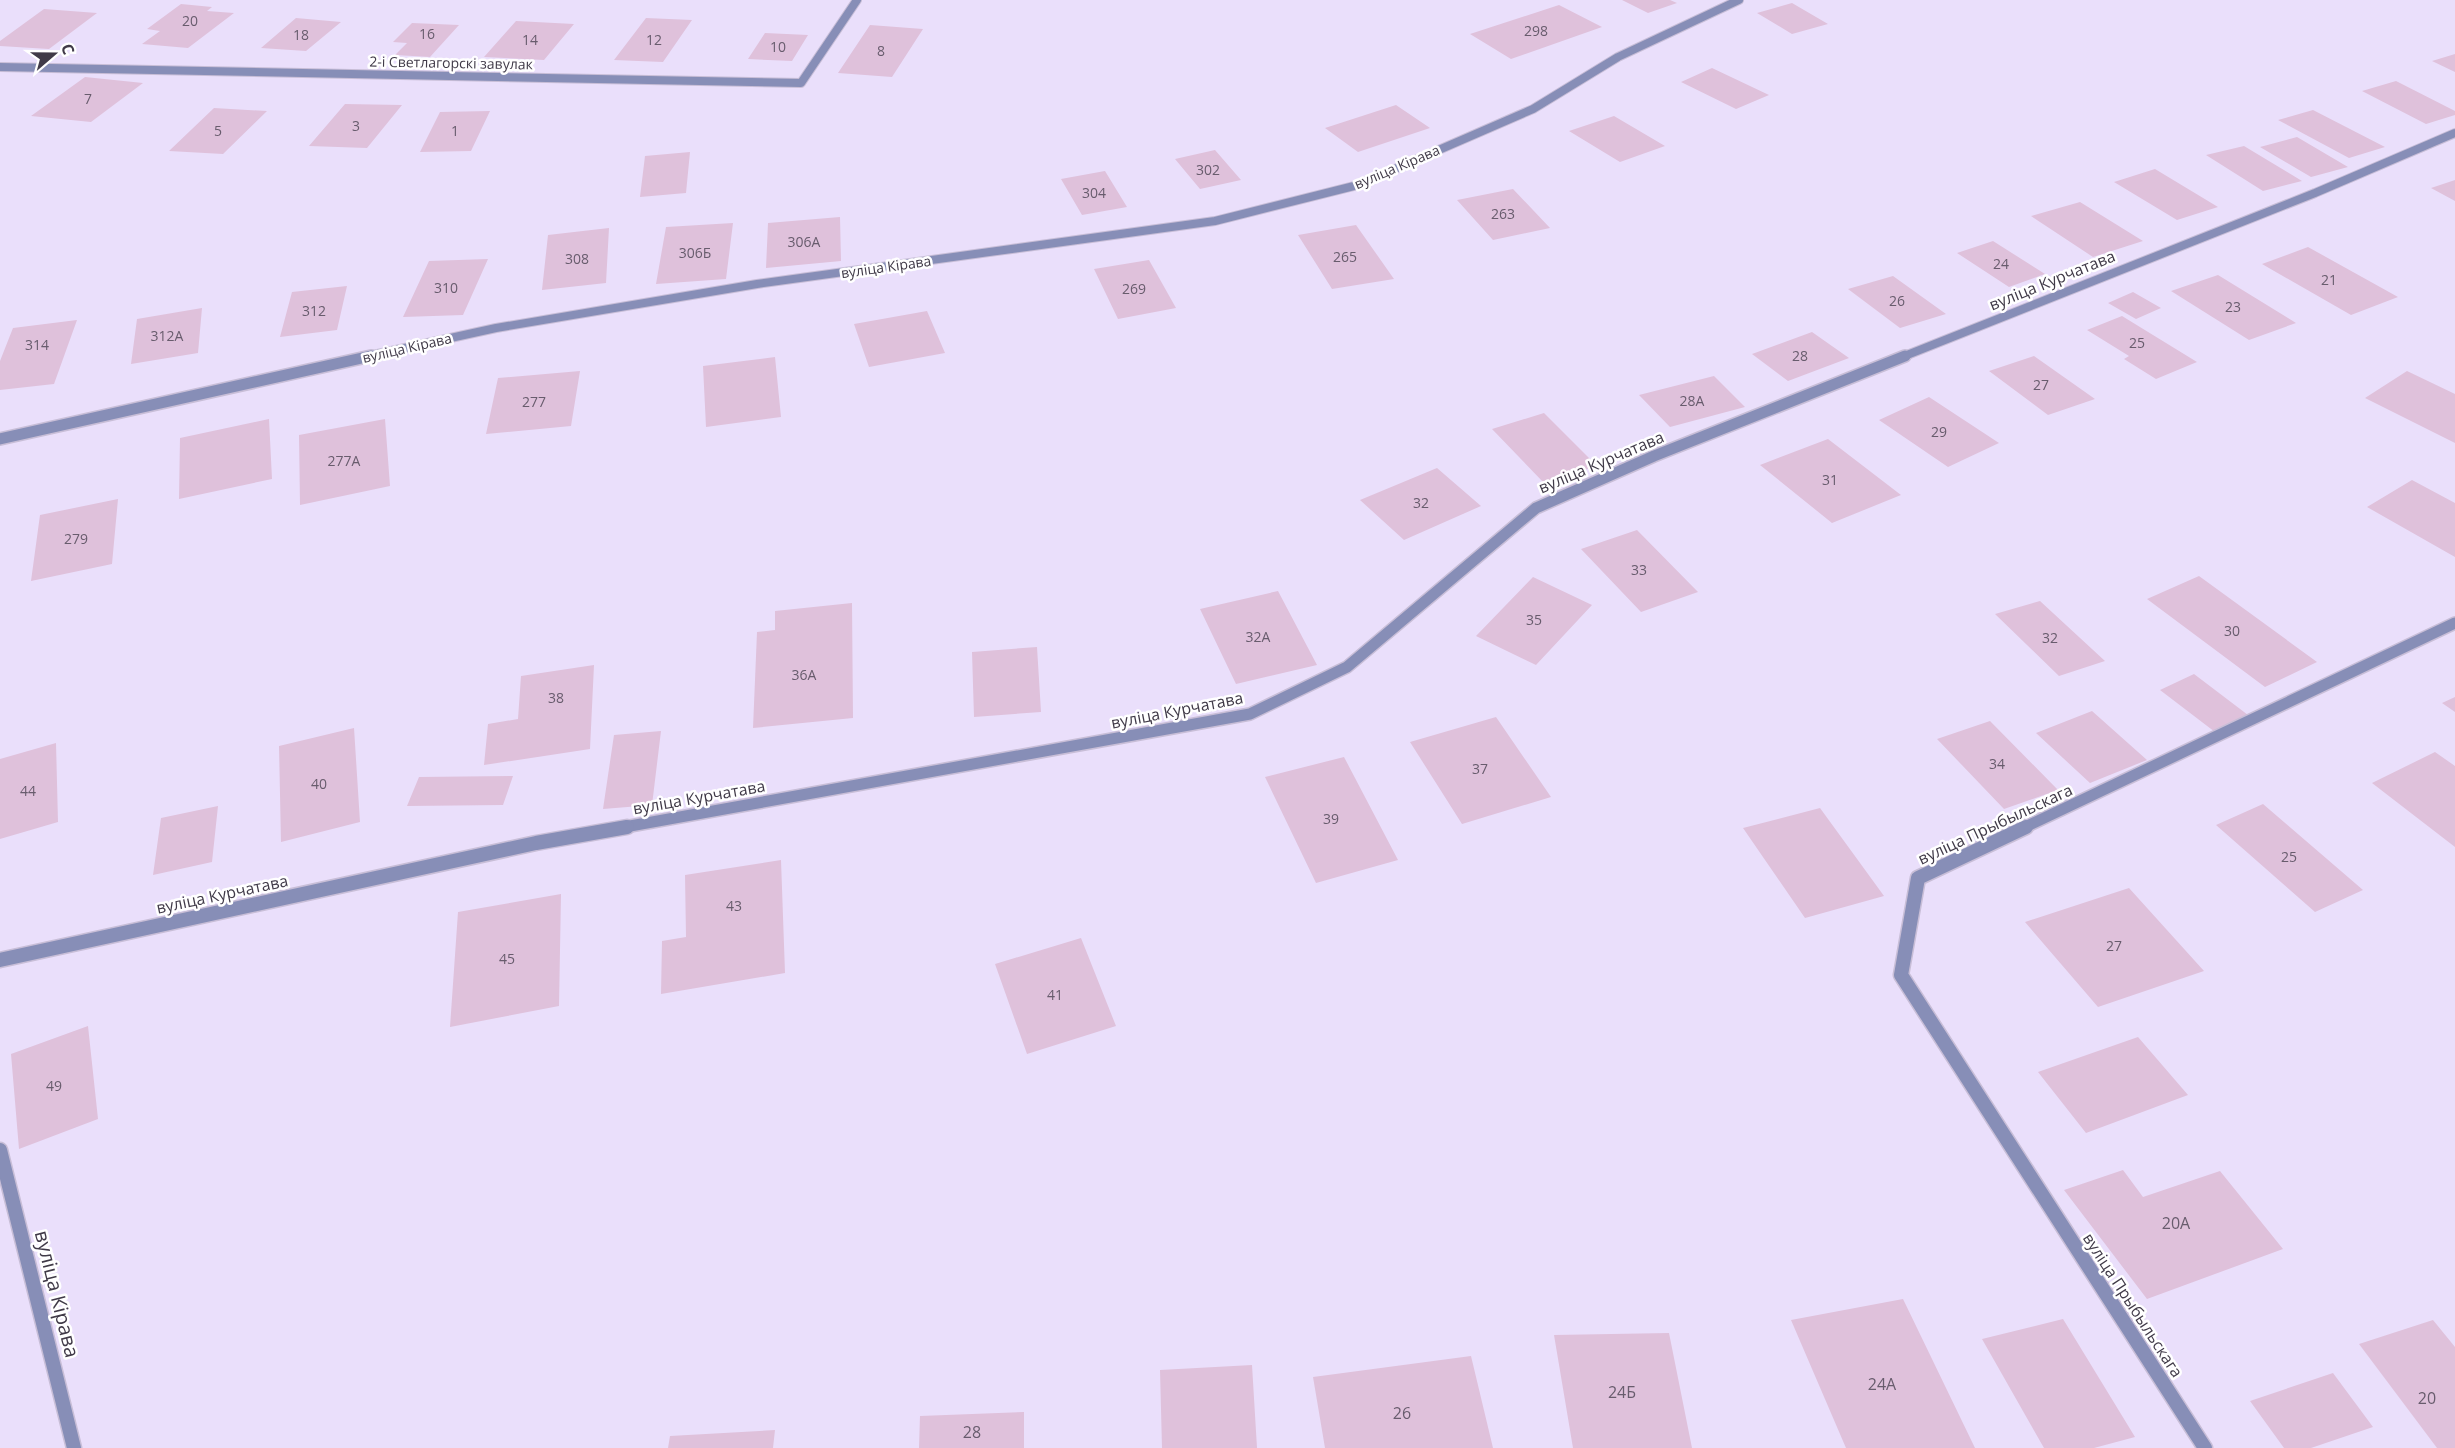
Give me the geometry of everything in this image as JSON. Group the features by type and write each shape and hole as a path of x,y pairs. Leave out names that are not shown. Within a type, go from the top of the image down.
{"street":[{"name":"2-і Светлагорскі завулак","path":"0,67 801,83 857,0"},
{"name":"вуліца Кірава","path":"0,440 495,328 757,284 1215,221 1358,185 1533,109 1618,57 1739,0"},
{"name":"вуліца Курчатава","path":"0,960 536,843 1250,714 1347,667 1536,508 1676,447 2316,193 2455,133"},
{"name":"вуліца Прыбыльскага","path":"2205,1448 1901,975 1918,878 2455,623"},
{"name":"вуліца Кірава","path":"0,1150 74,1448"}],"building":[{"path":"1622,0 1670,0 1677,3 1648,13"},
{"path":"1792,3 1828,24 1792,34 1757,13"},
{"path":"181,4 212,7 207,11 234,13 188,48 142,44 160,31 147,29"},
{"path":"1559,5 1602,27 1511,59 1470,34"},
{"path":"44,9 97,13 49,49 0,46 0,41"},
{"path":"296,18 341,22 306,51 261,48"},
{"path":"646,18 692,20 663,62 614,60"},
{"path":"516,21 574,24 544,60 484,57"},
{"path":"412,23 459,25 430,57 395,55 407,43 393,42"},
{"path":"870,25 923,29 892,77 838,73"},
{"path":"765,33 808,35 792,61 748,59"},
{"path":"2455,54 2455,72 2432,61"},
{"path":"1712,68 1769,95 1736,109 1681,82"},
{"path":"85,77 143,83 91,122 31,116"},
{"path":"2396,81 2455,111 2455,115 2426,124 2362,91"},
{"path":"345,104 402,105 367,148 309,146"},
{"path":"1396,105 1430,128 1358,152 1325,128"},
{"path":"214,108 267,111 223,154 169,151"},
{"path":"2313,110 2385,147 2349,158 2278,120"},
{"path":"490,111 471,151 420,152 440,112"},
{"path":"1614,116 1665,146 1620,162 1569,131"},
{"path":"2297,137 2348,167 2311,177 2260,147"},
{"path":"2244,146 2302,181 2263,191 2206,155"},
{"path":"1215,150 1241,180 1200,189 1175,159"},
{"path":"690,152 686,193 640,197 645,156"},
{"path":"2155,169 2218,207 2177,220 2114,182"},
{"path":"1105,171 1127,207 1082,215 1061,179"},
{"path":"2455,180 2455,201 2431,188"},
{"path":"1513,189 1550,228 1493,240 1457,200"},
{"path":"2080,202 2143,241 2093,257 2031,216"},
{"path":"840,217 841,261 766,268 768,223"},
{"path":"733,223 726,279 656,284 666,227"},
{"path":"1356,225 1394,279 1332,289 1298,235"},
{"path":"609,228 606,283 542,290 548,235"},
{"path":"1993,241 2045,274 2009,287 1957,253"},
{"path":"2308,247 2398,297 2351,315 2262,264"},
{"path":"488,259 463,315 403,317 429,261"},
{"path":"1149,260 1176,308 1118,319 1094,269"},
{"path":"2218,275 2296,323 2249,340 2171,291"},
{"path":"1893,276 1946,314 1900,328 1848,289"},
{"path":"347,286 337,330 280,337 292,292"},
{"path":"2133,292 2161,308 2136,319 2108,303"},
{"path":"202,308 198,353 131,364 137,319"},
{"path":"927,311 945,353 869,367 854,324"},
{"path":"2122,316 2197,362 2156,379 2124,359 2129,356 2087,330"},
{"path":"77,320 54,384 0,390 0,361 13,328"},
{"path":"1812,332 1849,358 1788,381 1752,354"},
{"path":"2034,356 2095,399 2048,415 1989,371"},
{"path":"775,357 781,417 706,427 703,366"},
{"path":"580,371 571,426 486,434 498,378"},
{"path":"2407,371 2455,394 2455,443 2365,398"},
{"path":"1714,376 1745,407 1670,427 1639,395"},
{"path":"1929,397 1999,443 1948,467 1879,420"},
{"path":"1544,413 1597,466 1544,483 1492,429"},
{"path":"269,419 272,479 179,499 180,438"},
{"path":"385,419 390,486 300,505 299,435"},
{"path":"1828,439 1901,495 1832,523 1760,465"},
{"path":"1437,468 1481,506 1404,540 1360,500"},
{"path":"2412,480 2455,503 2455,557 2367,507"},
{"path":"118,499 112,564 31,581 40,515"},
{"path":"1637,530 1698,592 1641,612 1581,549"},
{"path":"2199,576 2317,662 2265,687 2147,599"},
{"path":"1533,577 1592,605 1536,665 1476,636"},
{"path":"1278,591 1317,665 1236,684 1200,609"},
{"path":"2040,601 2105,661 2059,676 1995,614"},
{"path":"852,603 853,718 753,728 757,632 775,630 775,611"},
{"path":"1037,647 1041,712 974,717 972,652"},
{"path":"594,665 590,749 484,765 488,724 518,719 521,676"},
{"path":"2194,674 2248,715 2215,732 2160,690"},
{"path":"2455,697 2455,712 2442,703"},
{"path":"2092,711 2147,760 2090,783 2036,733"},
{"path":"1496,717 1551,797 1462,824 1410,742"},
{"path":"1990,721 2058,790 2004,809 1937,739"},
{"path":"354,728 360,822 281,842 279,746"},
{"path":"661,731 652,805 603,809 614,735"},
{"path":"56,743 58,822 0,839 0,759"},
{"path":"2435,752 2455,766 2455,847 2372,783"},
{"path":"1344,757 1398,860 1316,883 1265,777"},
{"path":"513,776 503,805 407,806 419,777"},
{"path":"2263,804 2363,890 2315,912 2216,825"},
{"path":"218,806 212,862 153,875 161,818"},
{"path":"1820,808 1884,896 1805,918 1743,828"},
{"path":"781,860 785,973 661,994 662,941 686,937 685,875"},
{"path":"2129,888 2204,971 2098,1007 2025,922"},
{"path":"561,894 559,1006 450,1027 458,912"},
{"path":"1081,938 1116,1026 1027,1054 995,964"},
{"path":"88,1026 98,1119 19,1149 11,1054"},
{"path":"2138,1037 2188,1095 2086,1133 2038,1072"},
{"path":"2123,1170 2143,1197 2220,1171 2283,1249 2147,1299 2064,1190"},
{"path":"1903,1299 1975,1448 1846,1448 1791,1320"},
{"path":"2063,1319 2135,1437 2094,1448 2044,1448 1982,1339"},
{"path":"2433,1320 2455,1347 2455,1448 2437,1448 2359,1344"},
{"path":"1669,1333 1692,1448 1573,1448 1554,1335"},
{"path":"1471,1356 1493,1448 1325,1448 1313,1377"},
{"path":"1252,1365 1257,1448 1162,1448 1160,1370"},
{"path":"2333,1373 2373,1427 2311,1448 2284,1448 2250,1401"},
{"path":"1024,1412 1024,1448 919,1448 920,1416"},
{"path":"775,1430 773,1448 668,1448 670,1436"}]}
